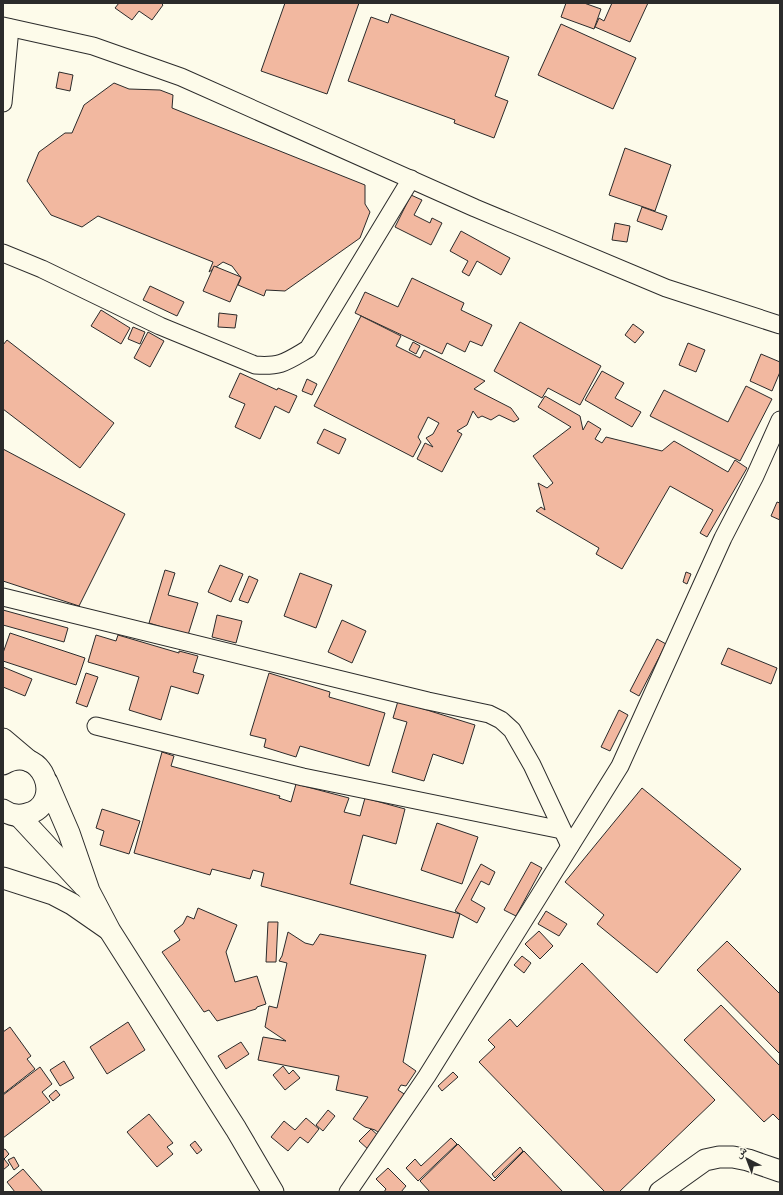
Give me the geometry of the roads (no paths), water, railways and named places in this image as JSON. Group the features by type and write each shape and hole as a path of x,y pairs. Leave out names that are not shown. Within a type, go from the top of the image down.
{"main road":[{"path":"3,739 44,773 69,833 89,891 110,931 236,1129 273,1192"},
{"path":"3,764 19,759 29,761"},
{"path":"8,815 29,814 37,809 43,802 47,792 47,782"},
{"path":"8,815 89,891"},
{"path":"3,878 53,894 72,904 110,931"},
{"path":"671,1189 705,1160 719,1157 733,1157 748,1160 780,1171"}],"street":[{"path":"3,103 7,27 93,46 181,77 474,208 666,288 780,325"},
{"path":"3,253 42,269 160,326 255,365 270,366 286,363 308,349 411,179"},
{"path":"348,1192 427,1076 620,766 723,538 755,476 780,420"},
{"path":"3,597 421,700 489,714 501,720 512,730 532,765 570,846"},
{"path":"96,726 303,777 562,830"}]}
